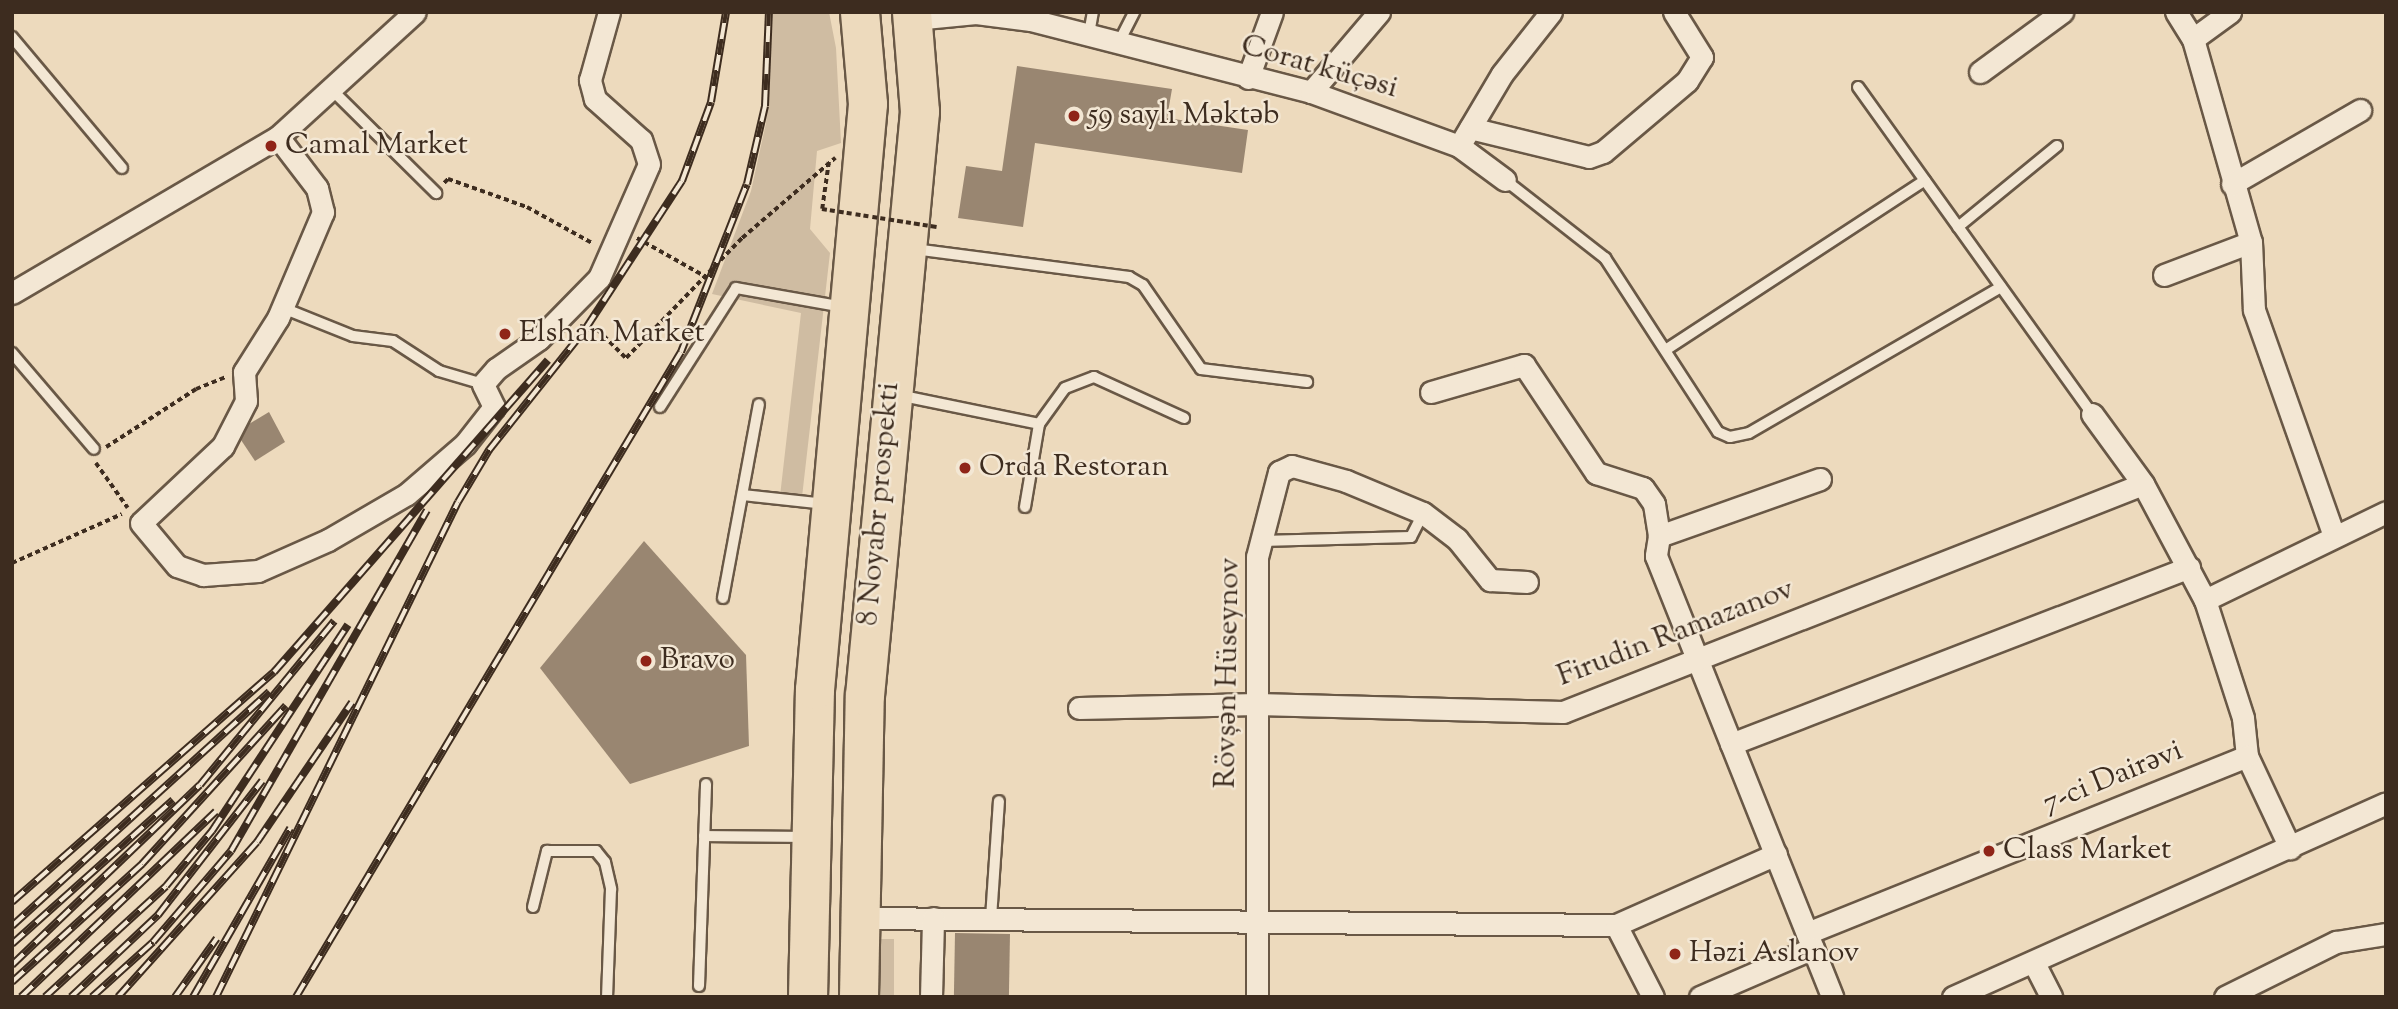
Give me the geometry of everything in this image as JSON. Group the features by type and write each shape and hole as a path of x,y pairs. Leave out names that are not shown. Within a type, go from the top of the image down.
{"highway":[{"name":"8 Noyabr prospekti","path":"808,997 809,837 832,505 850,307 847,158 869,104 860,12"},
{"name":"8 Noyabr prospekti","path":"859,997 865,696 889,393 920,112 913,16"},
{"path":"809,918 860,918"}],"street":[{"path":"12,293 278,137 334,92 415,12"},
{"path":"278,137 317,188 323,212 283,308 244,372 246,401 223,446 135,517 177,566 203,575 258,571 328,540 407,494 465,444 494,407 483,384 564,314 599,278 649,164 641,140 595,99 590,80 609,12"},
{"path":"1248,78 1272,12"},
{"path":"1311,92 1379,12"},
{"path":"1551,12 1464,137 1589,156 1603,152 1687,81 1702,57 1674,12"},
{"path":"1980,72 2062,12"},
{"path":"2176,12 2193,39 2232,184 2251,242 2253,310 2334,536"},
{"path":"2193,39 2230,12"},
{"name":"Corat küçəsi","path":"913,16 976,13 1033,16 1248,78 1311,92 1464,137 1505,180"},
{"path":"2232,184 2360,110"},
{"path":"2164,275 2251,242"},
{"path":"1432,392 1524,365 1596,473 1643,488 1654,504 1659,536 1656,556 1832,997"},
{"path":"2092,414 2143,484 2205,600 2243,718 2247,756 2290,848"},
{"name":"Rövşən Hüseynov","path":"1257,997 1257,704 1261,541 1279,472 1292,466 1423,513 1457,539 1490,580 1527,582"},
{"path":"1659,536 1819,479"},
{"name":"Firudin Ramazanov","path":"1079,708 1257,704 1563,712 2143,484"},
{"path":"2205,600 2386,512"},
{"path":"1731,744 2189,567"},
{"name":"7-ci Dairəvi","path":"1700,997 1810,941 2247,756"},
{"path":"1953,997 2035,965 2386,803"},
{"path":"860,918 1616,925 1776,854"},
{"path":"932,997 933,918"},
{"path":"1616,925 1653,997"},
{"path":"2225,997 2336,942 2386,934"},
{"path":"2035,965 2051,997"}],"lane":[{"path":"1089,34 1093,12"},
{"path":"1119,42 1134,12"},
{"path":"12,37 122,167"},
{"path":"1858,87 2092,414"},
{"path":"334,92 436,193"},
{"path":"1958,227 2057,146"},
{"path":"1505,180 1605,258 1667,349 1718,432 1730,437 1749,433 2001,287"},
{"path":"1667,349 1925,180"},
{"path":"905,248 1129,277 1143,285 1201,369 1307,382"},
{"path":"660,407 736,288 850,307"},
{"path":"283,308 353,336 393,341 439,371 483,384"},
{"path":"12,354 94,449"},
{"path":"1025,507 1039,424 1065,388 1094,377 1184,418"},
{"path":"889,393 1039,424"},
{"path":"723,598 759,404"},
{"path":"743,495 832,505"},
{"path":"1261,541 1411,537 1423,513"},
{"path":"699,986 706,784"},
{"path":"991,918 999,801"},
{"path":"704,836 809,837"},
{"path":"533,907 547,850 596,851 605,862 611,889 607,997"}],"path":[{"path":"847,158 822,209 937,227"},
{"path":"564,314 598,330 626,358 708,278 847,158"},
{"path":"436,193 448,179 527,207 596,245 621,232 708,278"},
{"path":"12,563 67,534 135,517 91,456 94,449 132,434 196,389 244,372"}],"shaded area":[{"path":"773,12 829,12 836,48 841,143 817,151 810,229 830,253 802,497 780,496 801,313 712,294 751,191 766,123"},
{"path":"879,939 894,939 894,997 879,997"}],"building":[{"path":"1017,66 1172,89 1167,118 1248,130 1242,173 1035,143 1023,227 958,218 966,166 1002,171"},
{"path":"269,412 285,442 255,461 241,440 249,424"},
{"name":"Bravo","path":"644,541 746,655 749,746 630,784 540,668"},
{"path":"955,933 1010,934 1009,997 954,997"}],"railway":[{"path":"216,997 458,502 489,450 586,328 682,181 711,102 726,12"},
{"path":"296,997 681,352 747,184 765,106 769,12"},
{"path":"12,902 274,672 548,360"},
{"path":"92,997 153,942 231,851 427,510"},
{"path":"12,965 200,785 334,621"},
{"path":"45,997 166,886 212,831 348,625"},
{"path":"12,926 269,692"},
{"path":"118,997 257,842 352,702"},
{"path":"12,982 142,864 286,706"},
{"path":"71,997 158,915 262,781"},
{"path":"12,944 173,800"},
{"path":"21,997 216,811"},
{"path":"193,997 290,828"},
{"path":"175,997 217,938"}],"place":[{"name":"59 saylı Məktəb","path":"1074,116"},
{"name":"Camal Market","path":"271,146"},
{"name":"Elshan Market","path":"505,334"},
{"name":"Orda Restoran","path":"965,468"},
{"name":"Bravo","path":"646,661"},
{"name":"Class Market","path":"1989,851"},
{"name":"Həzi Aslanov","path":"1675,954"}]}
